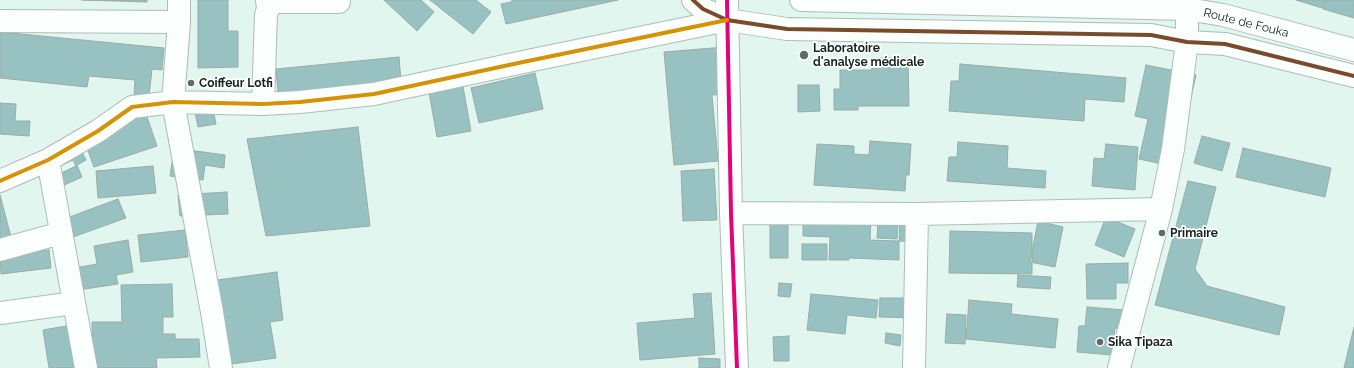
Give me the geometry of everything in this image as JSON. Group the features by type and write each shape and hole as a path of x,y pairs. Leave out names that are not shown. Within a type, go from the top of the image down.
{"street":[{"path":"179,0 179,22 173,102 211,304 221,368"},
{"path":"693,0 703,9 727,10 787,29 1151,35 1187,42 1225,44 1354,76"},
{"name":"Route de Fouka","path":"801,0 1187,5 1354,50"},
{"path":"263,104 267,5 278,2 339,2"},
{"path":"1119,368 1161,209 1173,149 1187,42 1187,5"},
{"path":"0,181 48,160 98,131 132,107 173,102 263,104 300,102 374,94 530,60 727,10"},
{"path":"727,10 737,368"},
{"path":"0,21 179,22"},
{"path":"48,160 86,368"},
{"path":"732,213 917,214 1161,209"},
{"path":"914,368 917,214"},
{"path":"0,250 62,233"},
{"path":"0,313 74,303"}],"building":[{"path":"82,0 147,0 147,2"},
{"path":"198,0 228,0 228,31 238,31 238,67 198,68"},
{"path":"384,0 421,0 434,12 417,31"},
{"path":"430,0 476,0 491,12 473,34"},
{"path":"512,0 618,0 506,24 501,4 512,2"},
{"path":"1296,0 1325,0 1322,8"},
{"path":"1326,0 1354,0 1354,18 1323,9"},
{"path":"0,32 164,48 162,70 152,69 149,96 134,95 135,80 89,76 87,87 0,78"},
{"path":"725,47 730,94 712,95 718,161 674,165 664,52"},
{"path":"399,57 401,81 278,93 276,69"},
{"path":"872,58 908,58 909,106 858,106 858,110 834,110 834,89 840,89 840,70 872,70"},
{"path":"960,64 1126,78 1124,102 1085,99 1084,121 949,111 951,81 959,81"},
{"path":"1146,65 1196,75 1176,167 1139,159 1148,119 1135,116"},
{"path":"535,73 543,109 479,123 471,88"},
{"path":"462,81 471,131 437,137 428,87"},
{"path":"798,85 819,85 820,111 798,112"},
{"path":"0,103 16,104 15,121 30,121 29,136 0,134"},
{"path":"213,109 216,124 198,127 195,112"},
{"path":"146,114 157,146 94,167 87,148 90,132"},
{"path":"358,127 370,226 266,236 247,139"},
{"path":"1202,136 1230,143 1222,171 1194,163"},
{"path":"870,141 911,144 909,175 906,175 905,191 814,185 817,144 854,146 854,154 869,155"},
{"path":"958,142 1008,146 1007,168 1046,171 1045,188 947,181 949,157 957,157"},
{"path":"1106,144 1138,147 1135,190 1092,186 1094,158 1104,159"},
{"path":"80,148 86,160 77,165 82,177 60,187 55,176 76,166 73,160 60,166 56,159"},
{"path":"174,148 225,155 224,168 205,165 203,180 170,176"},
{"path":"1243,148 1331,168 1325,197 1236,177"},
{"path":"153,166 156,193 98,198 96,171"},
{"path":"714,169 717,220 683,221 681,171"},
{"path":"1188,181 1216,187 1195,269 1207,286 1285,307 1279,335 1155,305"},
{"path":"227,192 228,214 180,216 178,195"},
{"path":"0,195 12,241 0,245"},
{"path":"118,199 126,218 70,238 64,219"},
{"path":"803,217 871,220 870,240 899,241 899,260 849,258 849,260 829,260 830,237 803,236"},
{"path":"1106,217 1135,229 1124,257 1095,245"},
{"path":"900,219 923,220 921,242 899,241"},
{"path":"770,221 788,221 788,258 770,258"},
{"path":"878,221 898,222 897,239 877,238"},
{"path":"1038,221 1063,227 1055,267 1030,262"},
{"path":"185,230 188,257 141,262 138,235"},
{"path":"950,231 1032,233 1032,274 949,273"},
{"path":"128,240 133,272 116,275 118,284 78,290 75,268 97,264 94,246"},
{"path":"802,244 827,244 827,260 802,260"},
{"path":"49,250 51,268 1,274 0,256"},
{"path":"1128,263 1128,283 1116,283 1116,299 1087,299 1086,264"},
{"path":"277,272 283,320 270,322 276,358 224,365 226,346 217,280"},
{"path":"1018,275 1051,277 1050,289 1017,287"},
{"path":"779,283 792,284 790,297 778,296"},
{"path":"172,284 173,317 163,317 163,334 175,334 175,339 199,339 200,357 156,358 157,368 93,368 92,322 122,322 121,285"},
{"path":"711,293 715,354 640,360 637,323 695,318 693,294"},
{"path":"811,294 878,300 876,318 847,315 845,334 807,330"},
{"path":"880,298 921,298 920,318 879,317"},
{"path":"969,300 1012,304 1011,314 1058,319 1055,348 966,339"},
{"path":"1087,307 1125,310 1124,329 1115,328 1112,355 1077,352 1079,326 1085,326"},
{"path":"947,314 966,315 965,344 945,343"},
{"path":"72,325 79,368 49,368 43,330"},
{"path":"1354,327 1354,368 1344,368"},
{"path":"886,333 901,335 900,346 885,343"},
{"path":"789,336 789,361 774,361 773,337"},
{"path":"699,358 720,359 720,368 699,368"}],"transit line":[{"path":"693,0 703,9 727,20 787,29 1151,35 1187,42 1225,44 1354,76"},
{"path":"727,0 731,213 737,368"},
{"path":"0,181 48,160 98,131 132,107 173,102 263,104 300,102 374,94 727,20"}],"place":[{"name":"Laboratoire d'analyse médicale","path":"804,55"},
{"name":"Coiffeur Lotfi","path":"191,83"},
{"name":"Primaire","path":"1162,233"},
{"name":"Sika Tipaza","path":"1100,342"}]}
